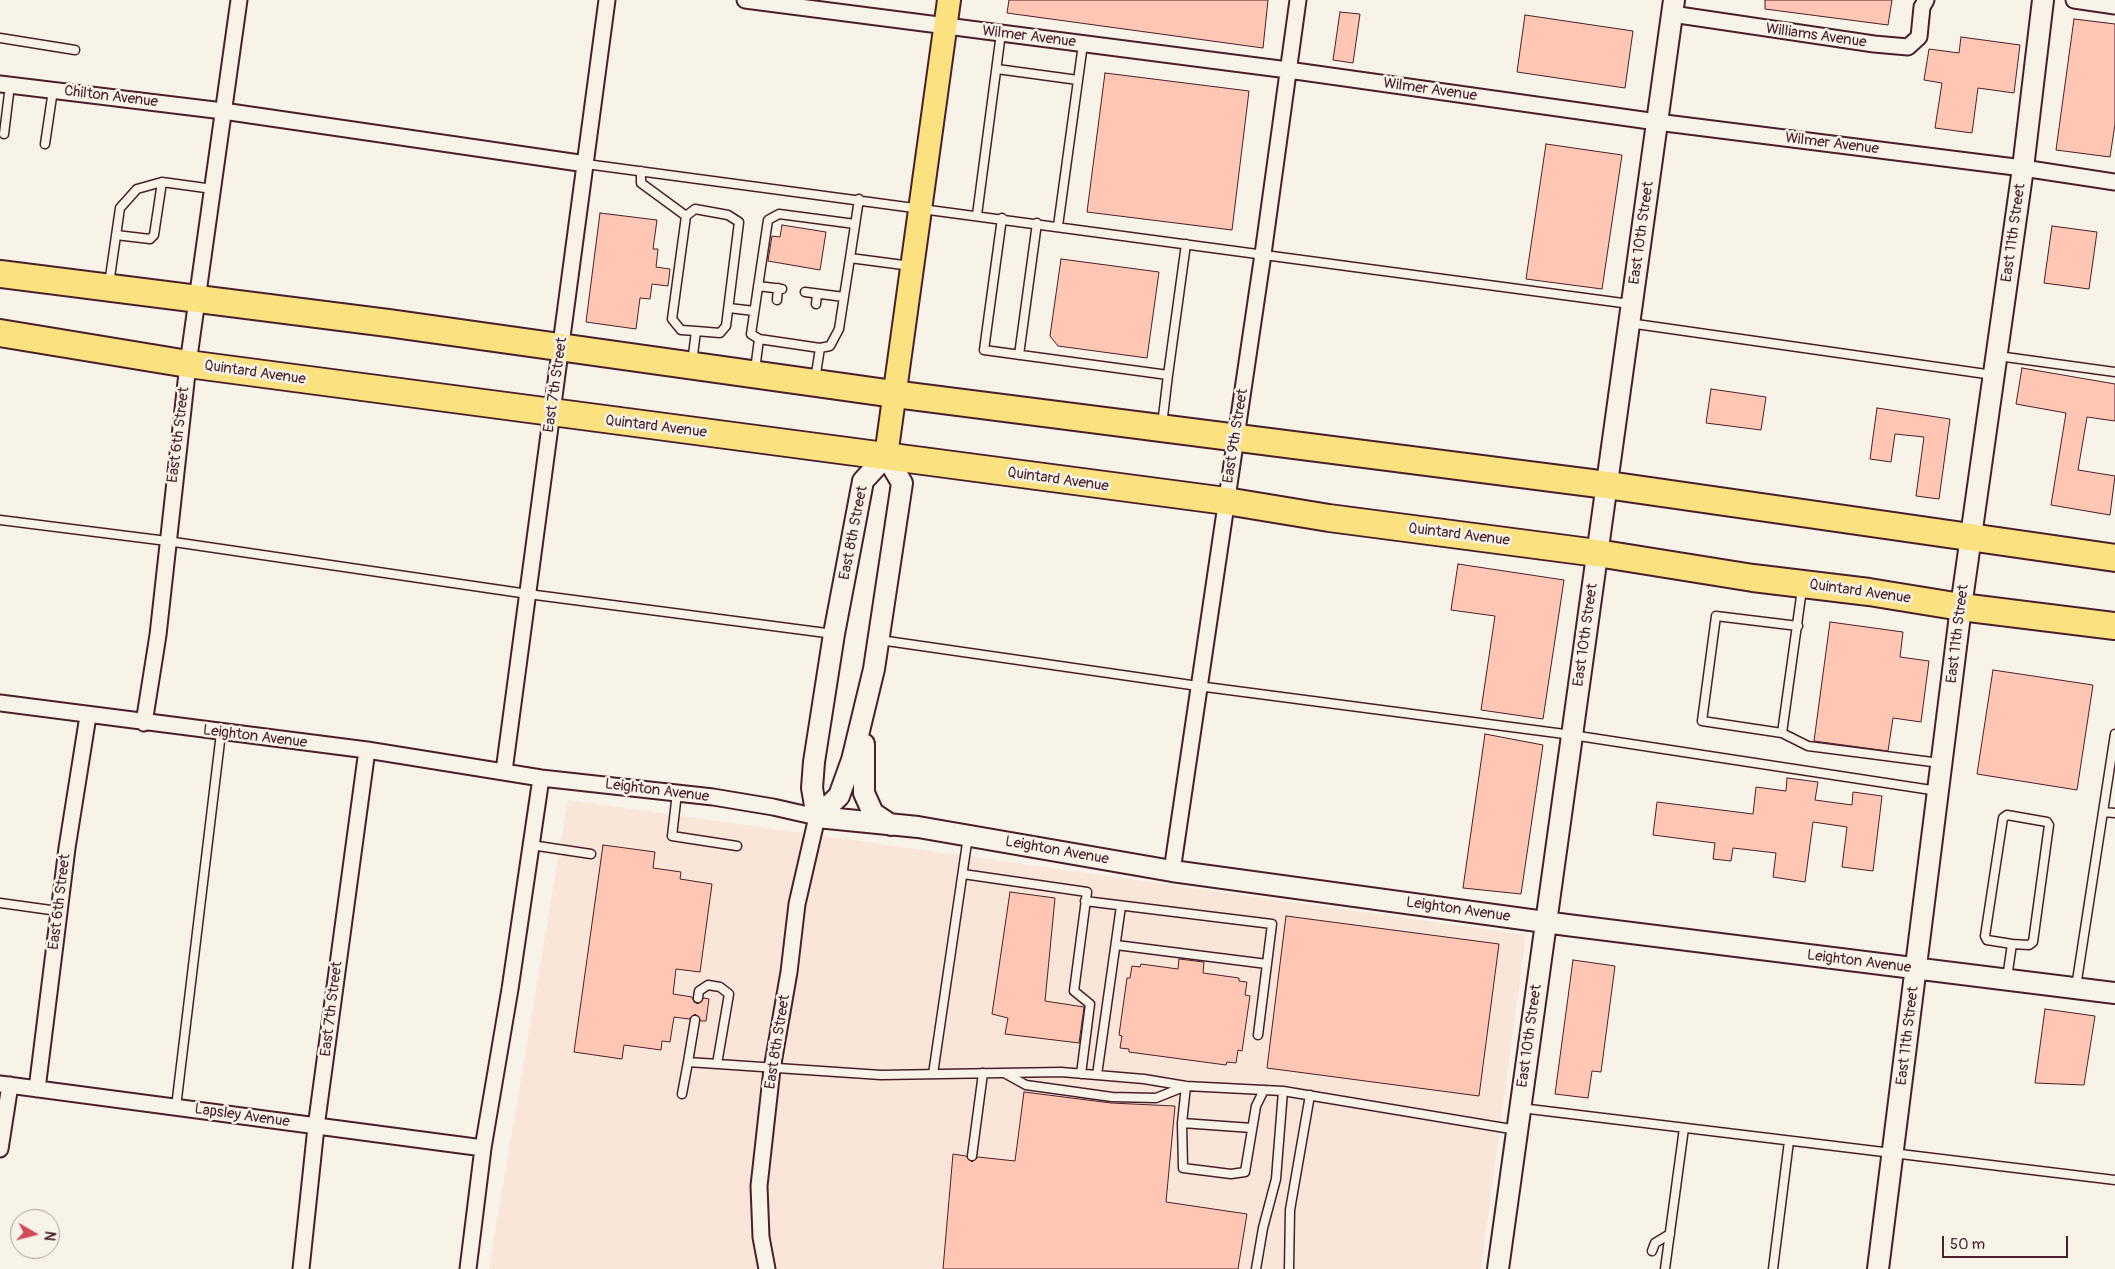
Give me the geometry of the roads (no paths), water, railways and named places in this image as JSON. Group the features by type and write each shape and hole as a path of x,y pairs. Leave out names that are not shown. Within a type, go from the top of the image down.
{"highway":[{"path":"0,274 197,298 894,394 1607,485 2115,558"},
{"name":"Quintard Avenue","path":"0,334 188,364 552,414 1226,501 1329,518 1597,553 1869,592 1961,608 2115,626"}],"main road":[{"path":"886,456 914,266 949,0"}],"street":[{"name":"East 6th Street","path":"144,723 158,635 188,364 239,0"},
{"name":"East 7th Street","path":"504,771 607,0"},
{"name":"Wilmer Avenue","path":"745,0 1288,70 1657,122 2023,168 2115,182"},
{"name":"East 9th Street","path":"1172,871 1263,254 1298,0"},
{"name":"Williams Avenue","path":"1673,7 1908,47 1919,37 1922,8 1926,0"},
{"name":"East 11th Street","path":"1878,1269 1894,1154 1961,608 2023,168 2043,0"},
{"path":"2074,0 2115,6"},
{"name":"East 10th Street","path":"1498,1269 1673,7"},
{"name":"Chilton Avenue","path":"5,84 223,111 586,164"},
{"path":"817,817 839,796 852,760 879,640 902,483 886,456"},
{"name":"East 8th Street","path":"767,1269 761,1237 759,1186 772,1069 789,972 797,904 817,817 812,788 814,762 834,634 863,481 886,456"},
{"name":"Leighton Avenue","path":"0,703 221,733 368,750 541,778 772,806 817,817 968,836 1172,871 1546,922 2115,993"},
{"path":"866,704 864,793 873,813 891,825"},
{"name":"East 6th Street","path":"37,1088 58,911 88,716"},
{"name":"East 7th Street","path":"301,1269 316,1127 368,750"},
{"path":"468,1269 483,1148 541,778"},
{"path":"0,1149 5,1084"},
{"name":"Lapsley Avenue","path":"5,1084 483,1148"}],"lane":[{"path":"977,215 1001,33"},
{"path":"0,38 75,50"},
{"path":"1058,226 1083,44"},
{"path":"997,69 1078,80"},
{"path":"4,134 5,84"},
{"path":"45,144 53,90"},
{"path":"586,164 922,207 1263,254 1993,375"},
{"path":"641,171 641,183 686,216"},
{"path":"109,287 120,208 137,189 162,182 214,189"},
{"path":"116,235 150,239 154,235 162,182"},
{"path":"855,224 779,214 768,220 751,334 759,339 771,338 810,344 820,348 830,346 839,329 859,199"},
{"path":"695,209 728,215 739,222 729,308 726,326 720,333 681,330 672,319 686,216 695,209"},
{"path":"1002,218 984,350 1168,375"},
{"path":"1019,355 1037,223"},
{"path":"1162,428 1186,244"},
{"path":"850,258 914,266"},
{"path":"758,286 780,289 777,300"},
{"path":"805,292 844,297"},
{"path":"816,304 818,294"},
{"path":"729,308 754,312"},
{"path":"692,365 696,331"},
{"path":"754,375 759,339"},
{"path":"815,382 820,348"},
{"path":"1996,355 2115,372"},
{"path":"0,520 167,541 528,594 834,634"},
{"path":"1782,733 1803,584"},
{"path":"1798,626 1716,616 1702,721 1782,733 1808,746 1941,764"},
{"path":"879,640 1198,686 1572,735 1938,791"},
{"path":"176,1107 221,733"},
{"path":"2076,989 2115,734"},
{"path":"677,793 672,836 737,846"},
{"path":"2103,812 2115,814"},
{"path":"2008,815 2047,822 2049,826 2033,942 2029,945 2012,944 1987,940 1984,936 2003,818 2008,815"},
{"path":"933,1074 968,836"},
{"path":"531,845 591,854"},
{"path":"963,874 1087,892 1074,991 1090,1004 1081,1074"},
{"path":"1085,901 1272,924 1258,1035"},
{"path":"0,903 58,911"},
{"path":"1097,1075 1121,906"},
{"path":"2006,980 2012,944"},
{"path":"1116,945 1267,964"},
{"path":"698,998 699,991 708,985 720,987 729,994 718,1064"},
{"path":"682,1094 695,1020"},
{"path":"688,1062 881,1075 1004,1073 1097,1075 1144,1079 1186,1086 1282,1091 1517,1130"},
{"path":"1004,1073 1026,1086 1112,1097 1156,1098 1186,1086"},
{"path":"972,1156 982,1074"},
{"path":"1186,1086 1182,1123 1183,1168 1230,1174 1245,1172 1256,1106 1264,1090"},
{"path":"1256,1269 1263,1228 1276,1179 1282,1091"},
{"path":"1289,1269 1290,1210 1310,1096"},
{"path":"1520,1108 2115,1180"},
{"path":"1182,1123 1252,1128"},
{"path":"1665,1269 1684,1128"},
{"path":"1773,1269 1790,1141"},
{"path":"1652,1251 1655,1243 1670,1234"}]}
